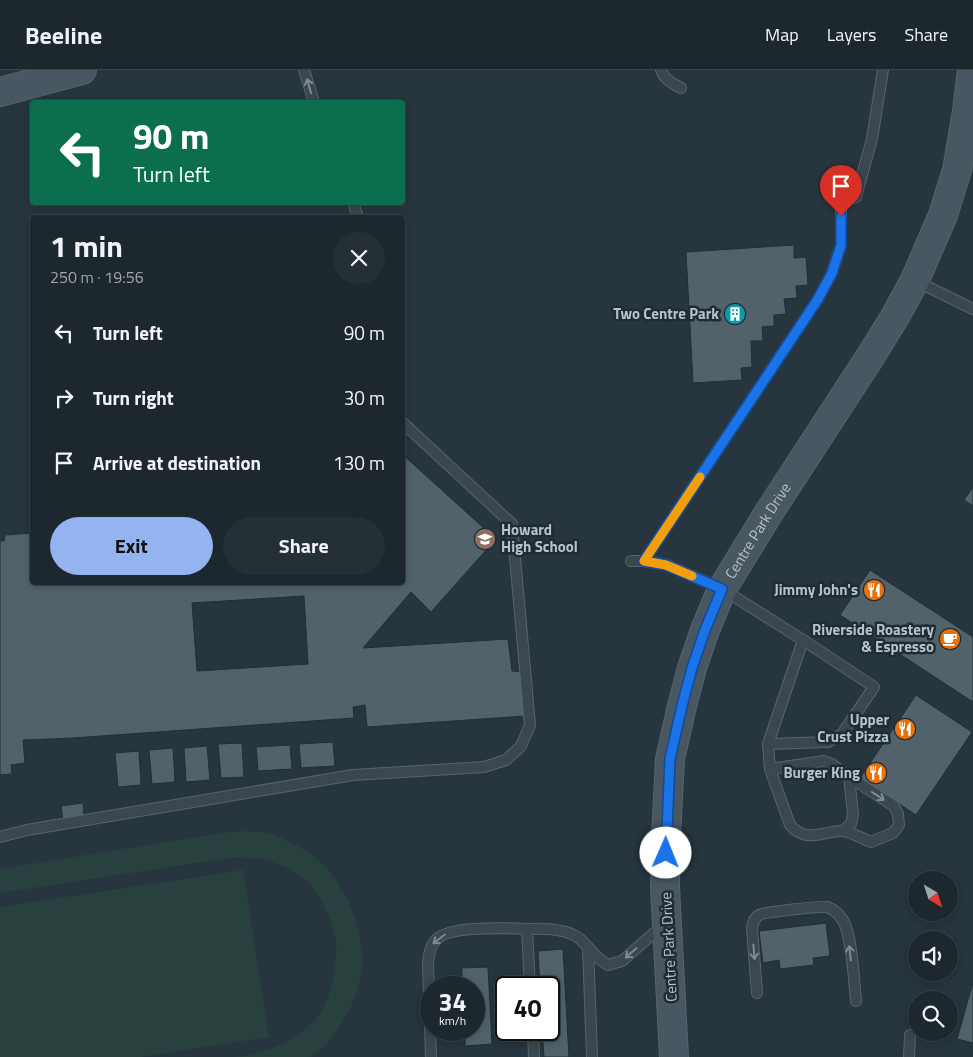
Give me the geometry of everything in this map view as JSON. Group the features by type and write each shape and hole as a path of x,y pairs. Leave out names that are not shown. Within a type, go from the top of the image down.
{"street":[{"path":"0,92 82,70"},
{"name":"Centre Park Drive","path":"674,1057 665,887 666,836 670,759 692,668 722,589 768,514 872,354 915,280 943,214 957,170 972,70"}],"lane":[{"path":"304,70 313,100"},
{"path":"661,70 670,82 681,88"},
{"path":"644,561 818,299 832,273 841,245 841,202 856,197 872,139 883,70"},
{"path":"915,280 973,308"},
{"path":"0,836 353,775 484,767 506,760 521,746 530,725 512,524 405,425"},
{"path":"631,561 666,565 722,589 804,640 874,687 842,734 828,742 768,744"},
{"path":"770,769 824,761 832,764 894,806 898,814 899,825 893,833 871,842 843,831 810,836 800,833 790,825 770,769 768,744 804,640"},
{"path":"843,831 851,824 853,814 849,777"},
{"path":"757,993 752,928 754,920 760,915 771,913 826,907 835,911 843,920 848,932 856,1001"},
{"path":"431,1057 428,963 430,951 438,938 448,933 486,928 542,928 564,931 578,938 600,961 608,965 622,960 667,921"},
{"path":"527,929 529,976"},
{"path":"588,947 592,1057"},
{"path":"533,1041 534,1057"},
{"path":"909,1057 910,1041"}],"green space":[{"path":"248,831 275,835 301,848 319,860 340,885 352,910 360,937 362,950 361,972 353,1003 327,1044 311,1057 236,1057 267,1050 295,1037 318,1016 330,992 336,949 332,925 320,898 303,878 289,869 266,860 235,857 0,893 0,869 202,836"},
{"path":"243,870 269,1037 140,1057 0,1057 0,907"}],"building":[{"name":"Two Centre Park","path":"794,245 794,258 806,257 808,285 796,286 797,298 784,299 786,314 774,315 774,326 762,327 763,341 751,341 752,367 741,368 742,380 693,383 686,252"},
{"name":"Howard High School","path":"405,457 496,539 431,612 411,592 363,648 508,639 512,671 524,672 525,716 367,727 365,705 353,707 354,718 23,740 25,763 11,765 12,774 0,775 0,541 4,541 5,535 30,533 30,585 405,585","holes":["304,596 308,664 197,671 192,603"]},
{"path":"973,487 973,506 964,500"},
{"path":"870,570 973,637 973,702 840,615"},
{"path":"916,695 972,732 916,815 860,778"},
{"path":"333,742 335,766 301,768 299,744"},
{"path":"242,743 244,777 221,778 218,744"},
{"path":"290,745 292,769 258,771 256,747"},
{"path":"207,746 210,780 186,782 184,748"},
{"path":"173,748 175,782 152,784 149,750"},
{"path":"139,751 141,785 118,787 115,753"},
{"path":"83,803 84,818 63,821 61,806"},
{"path":"826,923 830,956 813,958 814,965 780,969 779,960 763,963 759,931"},
{"path":"563,949 569,1057 544,1057 543,1041 560,1041 560,976 539,976 538,951"},
{"path":"488,967 492,1044 465,1046 465,1041 485,1041 485,976 462,976 462,968"},
{"path":"973,982 973,1043 958,1039"}],"slow traffic":[{"path":"692,576 666,565 644,561 700,477"}],"place":[{"name":"Two Centre Park","path":"735,314"},
{"name":"Howard High School","path":"485,539"},
{"name":"Jimmy John's","path":"874,590"},
{"name":"Riverside Roastery & Espresso","path":"950,639"},
{"name":"Upper Crust Pizza","path":"905,729"},
{"name":"Burger King","path":"876,773"}],"route":[{"path":"666,853 670,759 692,668 722,589 666,565 644,561 818,299 832,273 841,245 841,216"}]}
